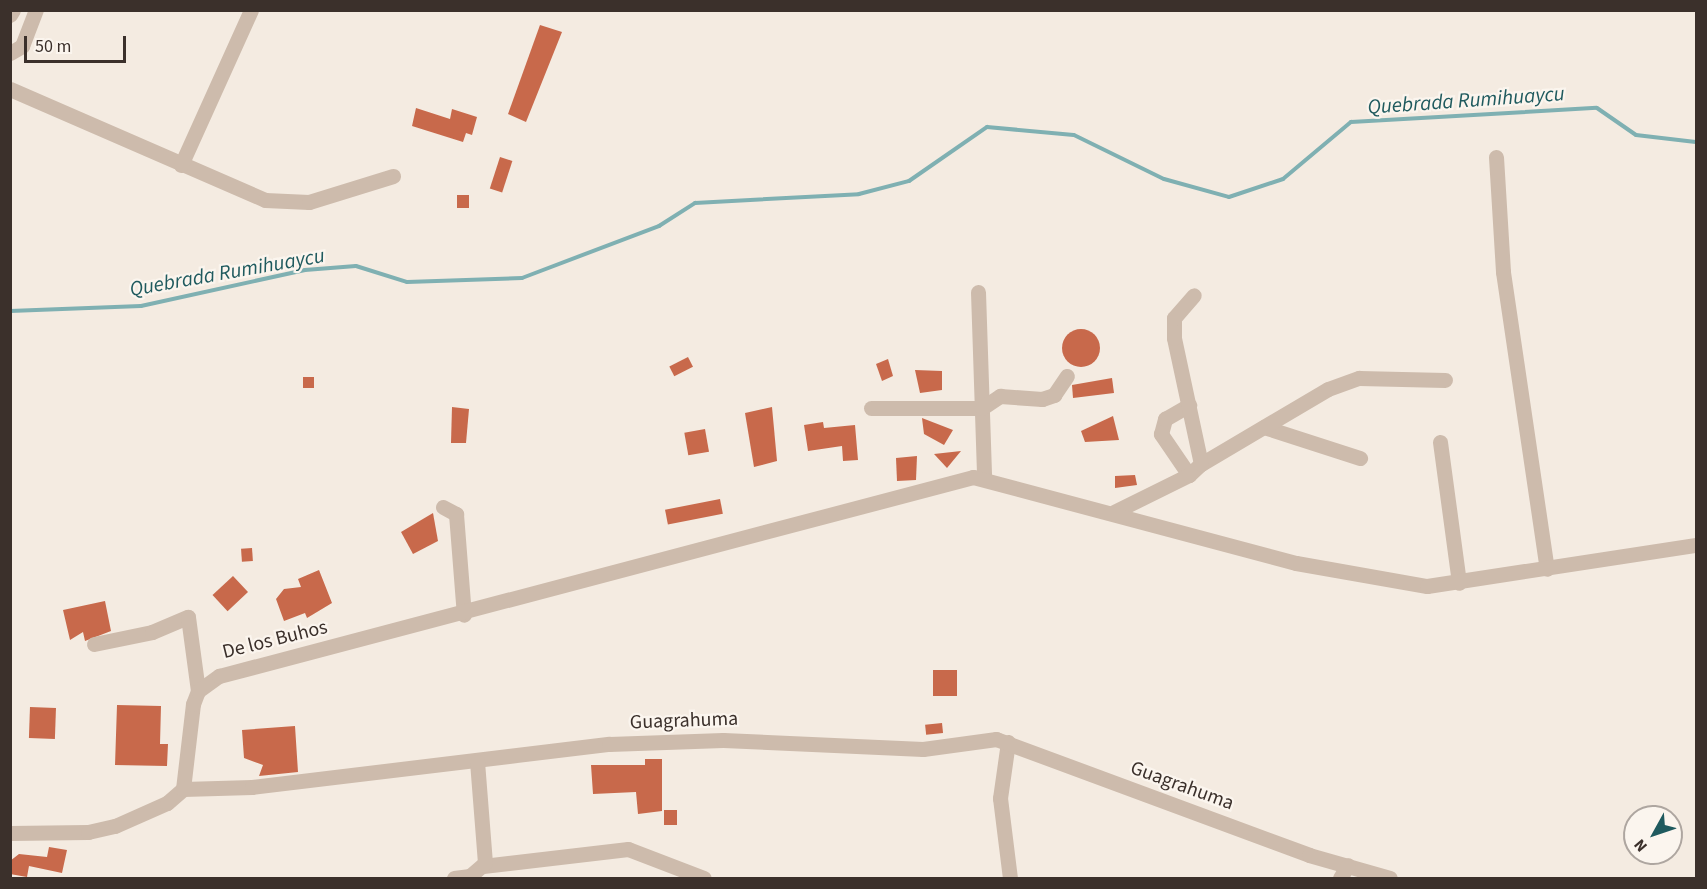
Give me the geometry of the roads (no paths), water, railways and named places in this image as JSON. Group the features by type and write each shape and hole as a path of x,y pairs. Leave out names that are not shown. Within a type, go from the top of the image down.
{"street":[{"path":"10,15 13,10"},
{"path":"10,53 22,46 36,10"},
{"path":"181,165 251,10"},
{"path":"10,89 265,200 309,202 393,176"},
{"path":"1496,158 1503,272 1547,569"},
{"path":"978,292 984,477 1308,565 1427,586 1459,583 1696,545"},
{"path":"1194,295 1174,318 1201,464"},
{"path":"871,408 982,408 1000,396 1054,395 1068,376"},
{"path":"1114,512 1189,475 1201,464 1328,389 1359,378 1445,380"},
{"path":"1189,475 1161,434 1165,419 1190,405"},
{"path":"1264,427 1360,458"},
{"path":"1440,442 1459,583"},
{"name":"De los Buhos","path":"198,691 242,669 464,615 958,479 984,477"},
{"path":"443,507 456,514 464,615"},
{"path":"10,833 88,832 115,826 167,803 183,789 198,691 188,617 152,632 94,644"},
{"name":"Guagrahuma","path":"183,789 252,787 683,741 853,742 923,749 983,739 1008,742 1344,872 1390,879"},
{"path":"1008,742 1000,798 1010,879"},
{"path":"477,762 483,866"},
{"path":"454,879 470,876 483,866 628,849 704,879"}],"waterway":[{"name":"Quebrada Rumihuaycu","path":"10,311 141,306 305,270 356,266 407,282 522,278 659,226 695,203 859,194 909,181 987,127 1074,135 1164,179 1229,197 1283,179 1351,122 1597,108 1636,135 1696,142"}]}
